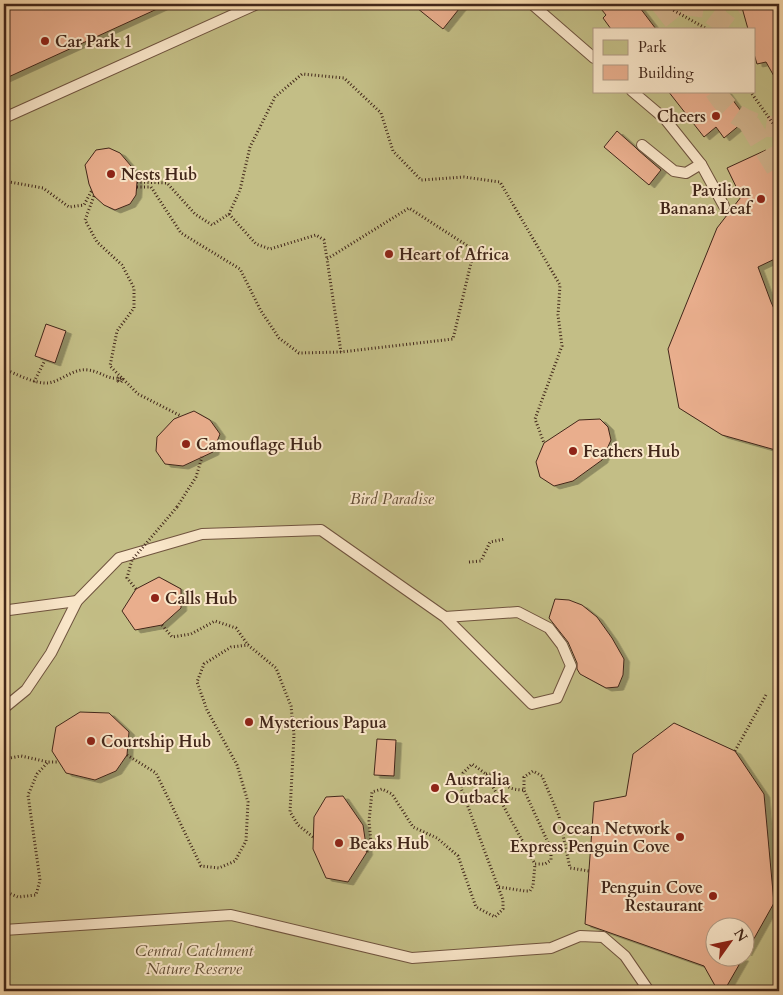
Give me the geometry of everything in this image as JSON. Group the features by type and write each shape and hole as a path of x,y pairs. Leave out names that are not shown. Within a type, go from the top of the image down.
{"lane":[{"path":"4,118 257,4"},
{"path":"532,4 551,4"},
{"path":"532,4 593,57"},
{"path":"633,92 665,119 701,164 724,206"},
{"path":"642,145 674,171 686,173 701,164"},
{"path":"4,708 26,690 51,653 77,601 119,558 202,534 321,530 445,617 532,704 558,698 570,666 562,645 549,628 518,612 445,617"},
{"path":"4,609 10,610 77,601"},
{"path":"4,930 231,914 412,958 551,948 580,936 603,937 625,956 648,991"}],"path":[{"path":"665,4 705,28"},
{"path":"137,182 167,183 195,214 212,224 229,214 240,190 250,147 275,97 302,74 344,78 381,113 393,151 421,180 464,177 500,182 560,285 558,315 562,346 535,419 544,443"},
{"path":"751,92 779,132"},
{"path":"4,181 43,188 69,207 84,205 92,190"},
{"path":"137,187 151,187 181,233 240,269 262,311 279,338 299,353 341,352 452,339 474,250 409,208 327,259"},
{"path":"94,196 85,220 97,242 122,265 134,288 134,308 117,331 110,366 138,394 181,416"},
{"path":"229,214 256,244 270,249 316,235 324,240 341,352"},
{"path":"34,382 45,360"},
{"path":"4,369 34,382 49,383 78,370 98,372 112,379 121,377"},
{"path":"136,589 127,578 132,560 177,507 196,477 202,457"},
{"path":"469,562 481,561 490,542 505,539"},
{"path":"162,625 172,637 191,634 215,621 236,628 248,645 276,668 290,706 294,736 290,812 298,825 313,837"},
{"path":"127,755 156,773 201,866 219,868 235,861 246,841 248,802 237,765 207,710 197,682 204,664 231,647 248,645"},
{"path":"735,751 766,695"},
{"path":"4,759 21,756 48,762 59,762"},
{"path":"4,891 18,897 36,894 40,880 28,795 37,774 48,762"},
{"path":"367,852 371,842 369,821 372,792 382,789 392,794 413,827 437,838 458,856 476,907 495,917 503,909 503,900 461,788 463,773 472,764 486,774 535,864 533,886 530,890 499,887"},
{"path":"535,864 545,864 551,860 551,849 524,790 524,777 533,771 542,776 559,816 570,868 588,871"},
{"path":"486,774 495,774 503,784 514,790 524,790"}],"green space":[{"name":"Bird Paradise","path":"4,4 779,4 779,991 4,991"}],"building":[{"name":"Car Park 1","path":"4,4 168,4 4,79"},
{"path":"412,4 463,4 443,29"},
{"path":"597,4 637,4 655,28 610,28 603,18 606,15"},
{"path":"741,4 779,4 779,85 766,62 757,64 756,28 748,28"},
{"name":"Cheers","path":"669,92 727,92 747,119 724,138 716,127 704,137"},
{"path":"617,131 661,170 649,185 604,147"},
{"name":"Nests Hub","path":"109,148 120,153 131,166 137,182 136,195 130,204 115,210 104,205 94,196 85,165 96,150"},
{"path":"766,150 779,177 779,257 758,267 779,320 779,451 722,435 679,408 668,349 717,228 741,197 727,168"},
{"path":"46,324 66,331 55,363 35,356"},
{"name":"Camouflage Hub","path":"194,411 210,420 220,434 213,452 183,466 165,464 156,451 157,437 174,419"},
{"name":"Feathers Hub","path":"600,419 608,427 611,440 602,460 573,481 554,486 540,477 536,462 544,443 579,420"},
{"name":"Calls Hub","path":"159,577 181,589 181,608 162,625 135,630 122,611 136,589"},
{"path":"555,599 569,600 582,605 597,617 624,659 623,675 618,687 606,688 580,674 568,642 549,618"},
{"name":"Courtship Hub","path":"80,712 109,713 129,732 127,755 116,771 95,780 66,773 52,751 56,727"},
{"name":"Ocean Network Express Penguin Cove","path":"674,723 735,751 764,794 774,903 756,935 756,918 706,918 706,968 737,968 724,991 718,991 704,966 585,924 594,802 626,796 633,754"},
{"path":"377,739 396,740 394,776 374,775"},
{"name":"Beaks Hub","path":"343,796 363,825 367,852 348,882 326,878 313,849 314,817 326,797"}],"tunnel":[{"path":"661,4 680,28"},
{"path":"683,4 709,8 724,4"},
{"path":"715,28 729,9 737,4"},
{"path":"716,92 727,107 742,118 759,125 779,127"},
{"path":"749,123 779,173"}],"place":[{"name":"Car Park 1","path":"45,41"},
{"name":"Cheers","path":"716,116"},
{"name":"Nests Hub","path":"111,174"},
{"name":"Pavilion Banana Leaf","path":"761,199"},
{"name":"Heart of Africa","path":"389,254"},
{"name":"Camouflage Hub","path":"186,444"},
{"name":"Feathers Hub","path":"573,451"},
{"name":"Calls Hub","path":"155,598"},
{"name":"Mysterious Papua","path":"249,722"},
{"name":"Courtship Hub","path":"91,741"},
{"name":"Australia Outback","path":"435,788"},
{"name":"Ocean Network Express Penguin Cove","path":"680,837"},
{"name":"Beaks Hub","path":"339,843"},
{"name":"Penguin Cove Restaurant","path":"713,896"}],"park label":[{"name":"Central Catchment Nature Reserve","path":"194,959"}]}
